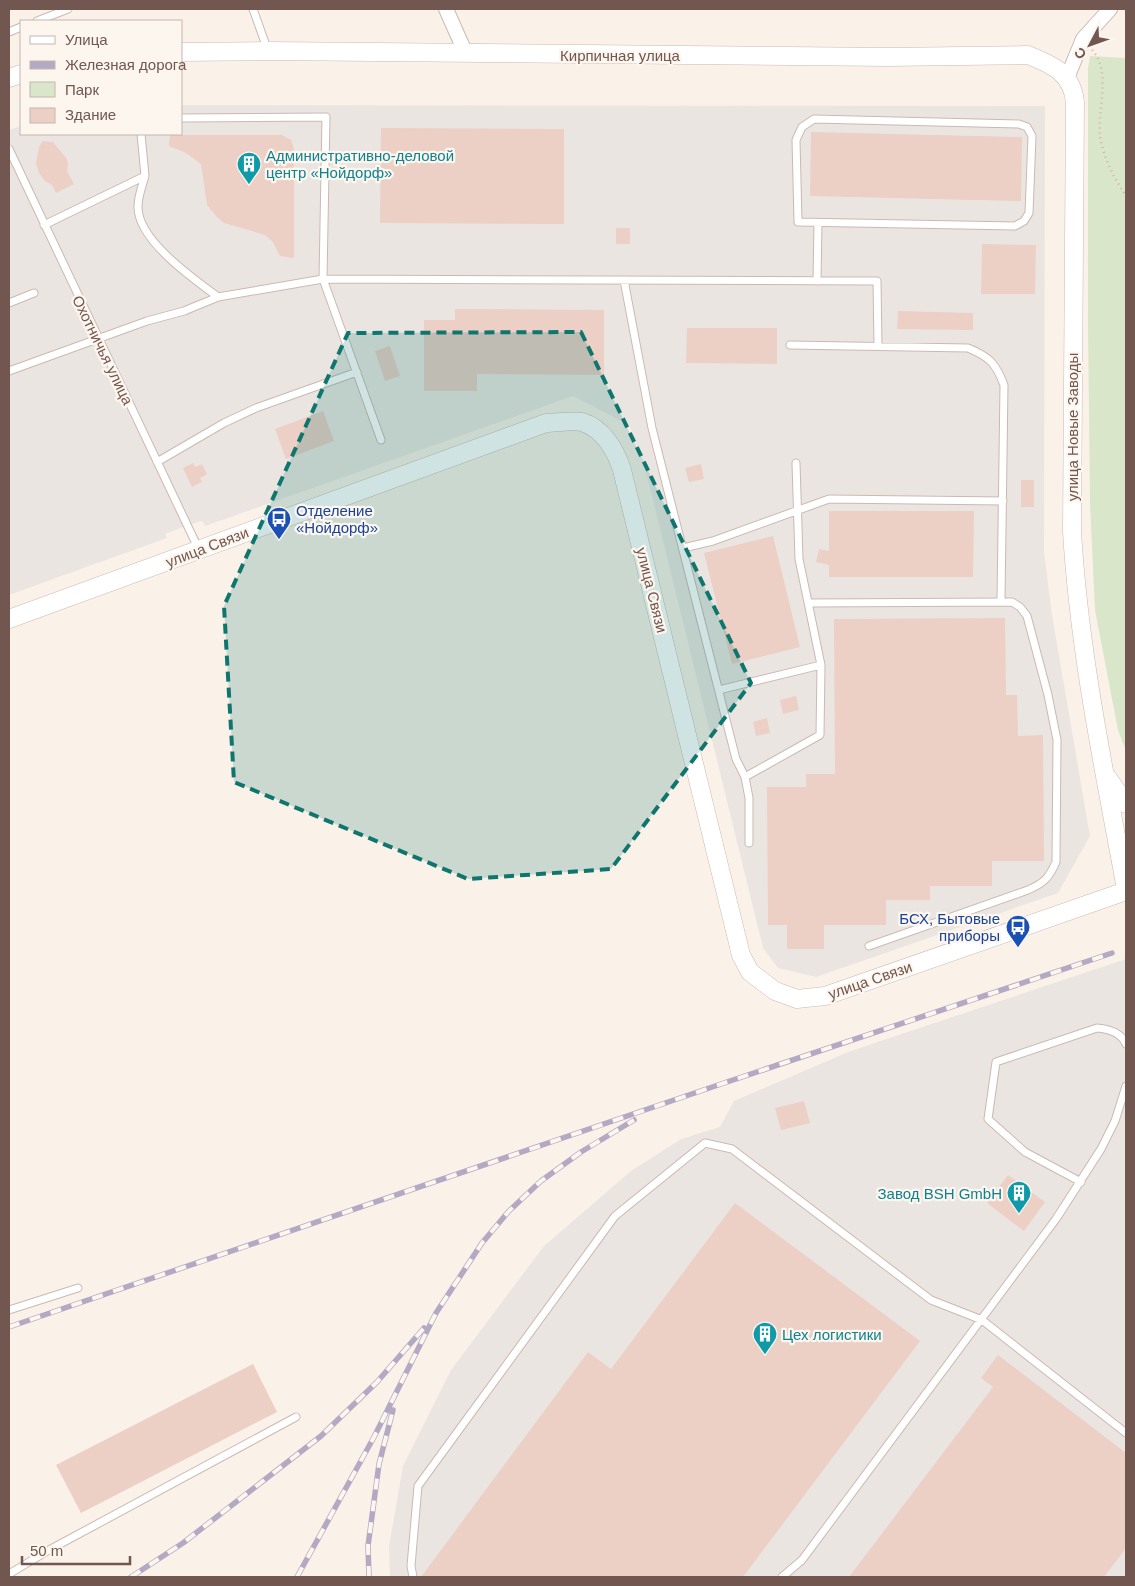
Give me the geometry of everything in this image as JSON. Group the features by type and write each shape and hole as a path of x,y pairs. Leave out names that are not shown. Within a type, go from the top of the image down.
{"street":[{"path":"446,9 466,54"},
{"path":"1061,73 1083,39 1110,9"},
{"name":"Кирпичная улица","path":"182,52 1028,56 1047,62 1061,73"},
{"name":"улица Новые Заводы","path":"1061,73 1074,93 1075,102 1072,530 1078,611 1126,890"},
{"name":"улица Связи","path":"9,619 546,423 582,422 599,432 616,452 622,470 741,955 750,972 775,991 797,999 825,996 1126,890"},
{"name":"улица Новые Заводы","path":"1105,775 1126,804"}],"lane":[{"path":"40,20 68,9"},
{"path":"253,9 268,51"},
{"path":"182,118 326,118 323,279 381,440"},
{"path":"814,119 1019,124 1027,127 1032,136 1029,213 1024,221 1015,226 818,223 798,222 796,140 802,127 814,119"},
{"path":"142,135 145,176 138,205 142,224 170,260 218,297"},
{"name":"Охотничья улица","path":"9,149 199,550"},
{"path":"44,225 145,176"},
{"path":"817,281 818,223"},
{"path":"9,371 147,321 184,311 218,297 323,279 877,281 878,346"},
{"path":"624,280 652,428 736,759 745,777 749,798 749,844"},
{"path":"9,303 34,293"},
{"path":"790,345 968,348 984,355 997,367 1004,385 1001,600"},
{"path":"157,462 224,423 256,408 357,372"},
{"path":"745,777 820,735 821,665 799,558 796,463"},
{"path":"683,548 713,541 829,499 1003,501"},
{"path":"808,603 1001,600 1012,602 1020,607 1027,616 1048,695 1057,740 1056,862 1051,875 1041,884 869,946"},
{"path":"718,690 821,665"},
{"path":"1081,1182 1025,1152 988,1119 996,1062 1097,1028 1112,1029 1124,1039 1126,1044"},
{"path":"782,1577 802,1560 982,1320 1081,1182 1115,1121 1126,1086"},
{"path":"413,1577 411,1566 418,1486 615,1216 705,1143 732,1149 931,1300 982,1320 1126,1433"},
{"path":"9,1310 78,1288"},
{"path":"9,1574 48,1550 296,1417"}],"path":[{"path":"1083,39 1098,56 1101,67 1102,103 1100,134 1105,158 1126,196"}],"highlighted area":[{"path":"581,332 751,683 611,869 468,879 234,782 224,606 348,333"}],"shaded area":[{"path":"182,105 1045,106 1044,552 1052,615 1090,836 1058,893 816,977 778,968 763,948 645,467 629,425 573,396 205,526 202,521 186,526 165,534 167,538 9,595 9,130 20,126 20,135 182,135"},
{"path":"1126,959 1126,1577 390,1577 389,1546 403,1466 451,1370 544,1246 631,1171 681,1139 720,1127 734,1101 848,1052"}],"green space":[{"path":"1090,56 1126,58 1126,751 1118,730 1095,610 1090,503 1088,324 1088,69"}],"building":[{"path":"381,128 564,129 564,224 380,223"},
{"path":"811,132 1022,137 1021,201 810,196"},
{"name":"Административно-деловой центр «Нойдорф»","path":"170,135 282,135 291,140 294,149 294,258 280,256 273,242 265,235 224,223 216,216 207,205 201,164 186,153 169,146"},
{"path":"43,141 53,142 67,159 67,171 74,184 56,193 52,185 45,181 39,173 36,163 39,147"},
{"path":"616,228 630,228 630,244 616,244"},
{"path":"982,244 1036,245 1035,294 981,294"},
{"path":"455,309 604,310 604,375 477,374 477,391 424,391 424,320 455,320"},
{"path":"898,311 973,313 973,330 897,329"},
{"path":"687,328 777,328 777,364 686,363"},
{"path":"390,346 400,376 385,381 375,351"},
{"path":"323,411 334,441 286,459 275,429"},
{"path":"193,463 195,467 202,464 207,474 200,478 202,482 192,487 183,468"},
{"path":"701,464 704,479 689,482 685,468"},
{"path":"1021,480 1034,480 1034,507 1021,507"},
{"path":"829,511 974,511 973,577 829,577 829,565 816,562 819,549 829,551"},
{"path":"773,536 800,647 732,664 704,553"},
{"path":"1005,618 1006,695 1017,695 1018,736 1043,735 1044,861 992,861 992,886 930,886 930,900 886,900 886,925 824,925 824,949 787,949 787,925 768,925 767,787 806,787 806,774 835,774 834,619"},
{"path":"796,696 799,710 783,714 780,700"},
{"path":"767,718 770,733 756,736 753,722"},
{"path":"804,1101 810,1123 781,1130 775,1108"},
{"name":"Завод BSH GmbH","path":"1008,1175 1045,1202 1024,1231 987,1203"},
{"path":"735,1203 920,1341 743,1577 421,1577 588,1352 611,1369"},
{"path":"998,1355 1126,1453 1126,1548 1104,1577 849,1577 993,1387 981,1378"},
{"path":"253,1364 277,1412 81,1513 56,1465"}],"railway":[{"path":"9,1327 1112,953"},
{"path":"297,1577 374,1437 436,1313 482,1243 509,1211 541,1181 581,1152 634,1120"},
{"path":"131,1577 183,1543 321,1436 377,1382 424,1328"},
{"path":"369,1577 368,1546 379,1464 393,1410"}],"place":[{"name":"Административно-деловой центр «Нойдорф»","path":"249,185"},
{"name":"Отделение «Нойдорф»","path":"279,540"},
{"name":"БСХ, Бытовые приборы","path":"1018,948"},
{"name":"Завод BSH GmbH","path":"1019,1214"},
{"name":"Цех логистики","path":"765,1355"}]}
